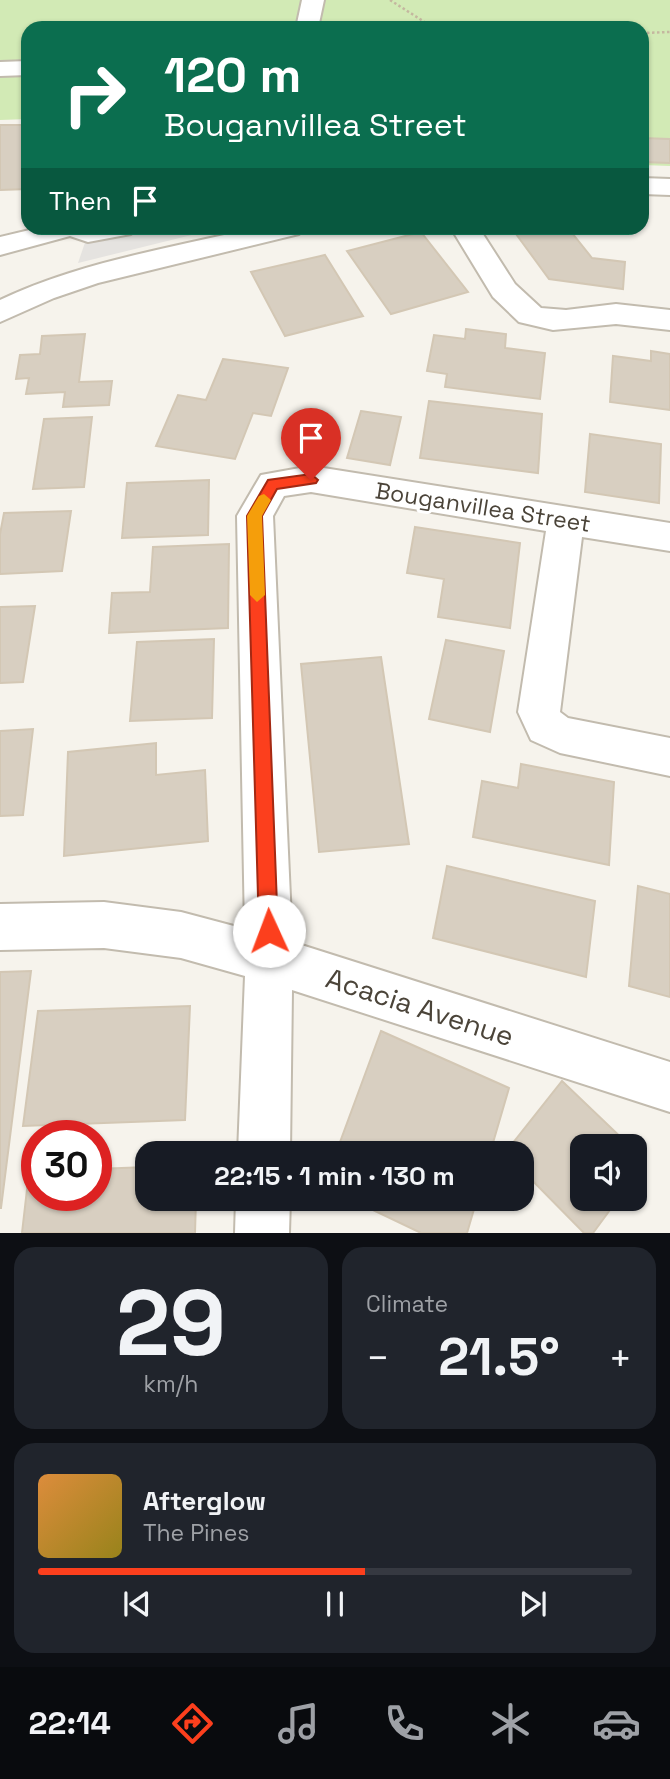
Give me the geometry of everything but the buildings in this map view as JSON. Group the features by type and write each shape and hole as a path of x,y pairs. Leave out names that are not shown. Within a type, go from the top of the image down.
{"street":[{"path":"308,21 313,0"},
{"path":"0,69 21,68"},
{"path":"649,186 670,187"},
{"path":"0,246 25,235"},
{"path":"0,312 43,291 90,276 258,235"},
{"path":"470,235 513,299 521,309 532,315 560,320 617,314 670,320"},
{"name":"Bouganvillea Street","path":"270,959 255,516 273,484 311,480 670,537"},
{"path":"566,520 539,712 546,727 560,735 670,757"},
{"name":"Acacia Avenue","path":"0,927 104,925 181,935 270,959 670,1087"},
{"path":"264,1141 270,959"},
{"path":"262,1233 263,1211"}],"path":[{"path":"390,0 423,21"},
{"path":"649,33 670,32"}],"green space":[{"path":"0,0 670,0 670,166 649,165 649,21 21,21 21,119 0,120"}],"shaded area":[{"path":"88,235 192,235 78,263"}],"slow traffic":[{"path":"257,595 255,516 264,500"}],"route":[{"path":"269,931 255,516 273,484 311,480"}]}
